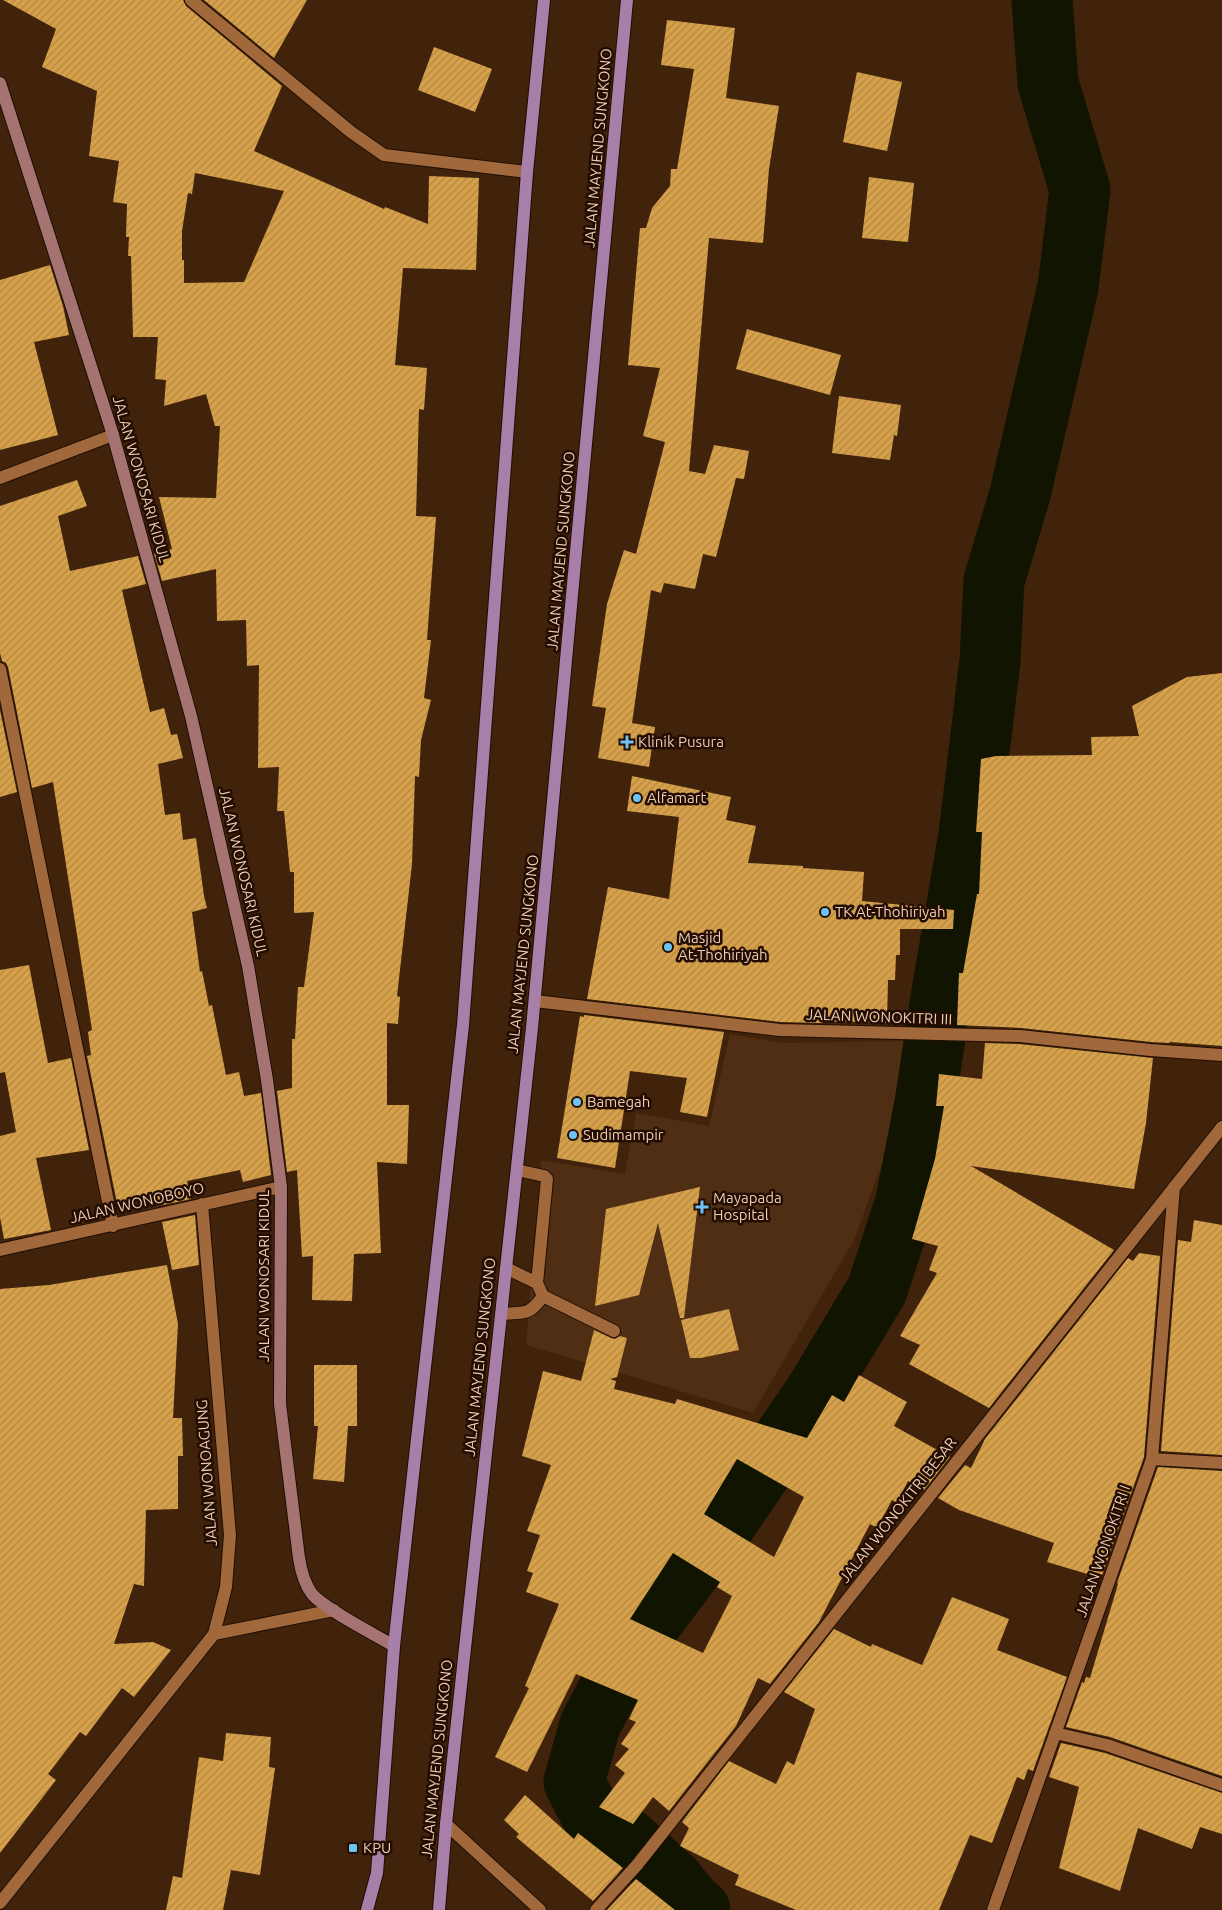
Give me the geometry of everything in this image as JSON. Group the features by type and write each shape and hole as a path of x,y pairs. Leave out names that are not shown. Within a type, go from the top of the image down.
{"main road":[{"path":"367,1910 376,1873 394,1646 463,1025 527,172 544,0"},
{"name":"JALAN MAYJEND SUNGKONO","path":"439,1910 446,1824 535,1001 627,0"}],"street":[{"path":"190,0 351,132 384,155 527,172"},
{"name":"JALAN WONOSARI KIDUL","path":"0,83 113,435 191,716 246,956 267,1080 281,1187 280,1404 298,1558 303,1579 313,1595 334,1610 394,1646"},
{"path":"0,478 113,435"},
{"path":"0,669 113,1226"},
{"name":"JALAN WONOKITRI III","path":"535,1001 780,1030 1020,1036 1150,1050 1222,1055"},
{"name":"JALAN WONOKITRI BESAR","path":"596,1910 637,1865 1222,1127"},
{"path":"517,1170 544,1176 547,1179 537,1283 543,1296 614,1331"},
{"name":"JALAN WONOBOYO","path":"0,1250 281,1187"},
{"name":"JALAN WONOKITRI I","path":"992,1910 1152,1459 1174,1187"},
{"name":"JALAN WONOAGUNG","path":"0,1903 214,1634 226,1587 230,1535 202,1204"},
{"path":"506,1268 537,1283"},
{"path":"502,1314 533,1310 543,1296"},
{"path":"1152,1459 1222,1463"},
{"path":"214,1634 334,1610"},
{"path":"1055,1733 1107,1745 1222,1785"},
{"path":"446,1824 540,1910"}],"shaded area":[{"name":"Mayapada Hospital","path":"730,1034 783,1043 903,1041 894,1131 854,1240 753,1413 526,1345 541,1160 625,1174 636,1113 709,1126"}],"building":[{"path":"3,0 183,0 186,6 282,86 254,151 384,209 385,207 428,224 429,176 479,178 476,270 403,268 395,365 427,368 424,410 419,409 416,516 436,517 427,640 431,640 424,698 431,700 421,740 419,777 415,776 412,864 397,996 400,997 398,1024 387,1023 387,1105 409,1105 407,1164 377,1162 381,1253 354,1254 352,1301 312,1300 313,1256 302,1257 297,1170 287,1172 277,1091 292,1088 292,1039 295,1039 298,987 304,987 314,912 294,913 294,872 290,872 284,811 277,811 279,767 258,768 259,665 247,666 246,620 217,621 216,569 162,581 154,553 172,549 159,497 216,498 220,426 215,426 206,394 164,406 166,380 155,379 158,337 133,337 131,256 128,256 129,237 126,237 127,204 113,202 119,161 89,156 97,91 42,67 56,29","holes":["195,173 284,191 244,282 184,283 182,231 188,193 192,194"]},
{"path":"204,0 307,0 274,58"},
{"path":"667,20 735,28 726,98 779,106 769,169 763,243 709,238 689,471 705,474 714,445 749,451 744,479 736,478 716,557 703,554 695,589 664,583 661,593 651,590 632,723 655,727 649,767 598,758 606,708 592,706 607,604 624,550 636,554 665,442 643,436 660,368 628,365 640,228 646,228 652,208 670,186 671,169 677,169 694,69 661,65"},
{"path":"434,47 492,69 475,112 418,90"},
{"path":"857,72 902,82 887,151 843,142"},
{"path":"869,177 914,183 908,242 862,238"},
{"path":"50,265 63,306 69,335 34,342 58,435 0,450 0,280"},
{"path":"747,329 841,355 830,395 736,369"},
{"path":"839,396 901,405 897,436 894,435 890,460 832,453"},
{"path":"77,480 87,506 58,516 70,571 138,556 146,584 122,590 150,712 164,708 171,735 177,734 183,758 158,764 165,815 180,813 183,840 196,838 207,908 192,912 200,972 202,971 209,1006 212,1005 226,1075 239,1072 244,1096 261,1093 271,1175 243,1182 240,1170 187,1181 191,1199 158,1206 155,1195 117,1203 87,1056 91,1055 88,1032 92,1030 53,782 32,788 8,667 2,661 0,653 0,506"},
{"path":"1222,673 1222,1046 1151,1042 1021,1028 957,1025 959,973 963,973 977,894 979,894 982,832 976,832 981,759 996,756 1092,755 1091,737 1139,736 1132,706 1187,677"},
{"path":"0,710 17,792 0,797"},
{"path":"632,776 731,797 726,820 756,826 748,863 864,872 862,901 954,910 953,929 900,929 900,955 896,955 895,980 888,980 887,1023 780,1022 587,999 608,887 669,899 679,817 627,811"},
{"path":"29,965 48,1063 71,1058 89,1150 36,1158 51,1230 4,1239 0,1217 0,1136 16,1132 5,1072 0,1073 0,970"},
{"path":"584,1015 724,1032 707,1117 680,1112 687,1078 630,1071 615,1168 557,1158 580,1016 584,1017"},
{"path":"985,1043 1019,1044 1153,1058 1146,1123 1134,1189 971,1166 1114,1250 989,1408 909,1364 920,1345 900,1336 937,1273 929,1270 938,1246 912,1239 935,1159 944,1106 936,1106 939,1074 982,1079"},
{"path":"700,1187 684,1318 680,1318 658,1223 639,1295 595,1306 606,1209"},
{"path":"195,1215 199,1265 172,1270 162,1222"},
{"path":"1194,1220 1222,1225 1222,1455 1161,1451 1178,1240 1191,1242"},
{"path":"1139,1253 1160,1256 1144,1457 1101,1578 1047,1562 1054,1543 959,1510 938,1498 965,1465 971,1468 985,1439 1128,1258 1133,1261"},
{"path":"167,1265 178,1324 173,1418 182,1418 183,1456 178,1456 178,1509 146,1510 144,1586 134,1584 114,1644 153,1642 171,1650 134,1697 122,1688 86,1736 80,1732 48,1774 56,1780 0,1853 0,1289 49,1285"},
{"path":"729,1309 739,1350 701,1358 690,1358 681,1320"},
{"path":"594,1330 615,1339 620,1336 627,1338 617,1377 610,1379 616,1381 614,1389 675,1404 677,1399 807,1438 832,1395 844,1402 859,1375 907,1402 894,1426 950,1457 924,1490 908,1481 897,1503 892,1500 877,1528 870,1524 819,1622 770,1684 758,1678 736,1726 669,1811 653,1797 633,1824 599,1807 625,1773 615,1765 629,1749 621,1744 636,1722 629,1719 638,1700 576,1674 527,1772 495,1757 529,1688 525,1686 559,1604 526,1592 533,1573 527,1571 540,1535 527,1531 551,1465 522,1456 543,1371 581,1381","holes":["737,1459 804,1497 774,1557 704,1514","673,1553 720,1582 717,1587 732,1596 703,1653 630,1619"]},
{"path":"314,1365 357,1365 357,1426 348,1426 344,1482 313,1479 318,1426 314,1426"},
{"path":"1158,1467 1222,1471 1222,1776 1110,1737 1066,1727 1082,1682 1084,1683 1086,1677 1090,1678 1117,1583"},
{"path":"952,1597 1009,1619 997,1650 1067,1677 1033,1771 1028,1769 1024,1780 1017,1777 992,1843 970,1835 939,1910 796,1910 735,1885 739,1875 680,1846 689,1828 682,1822 729,1761 776,1784 787,1761 794,1765 815,1709 784,1692 834,1629 871,1647 872,1644 922,1665"},
{"path":"226,1733 271,1737 269,1767 275,1768 260,1875 231,1870 223,1910 166,1910 173,1876 182,1878 199,1757 223,1761"},
{"path":"1061,1743 1105,1753 1222,1793 1222,1834 1200,1827 1192,1849 1138,1828 1120,1891 1059,1868 1079,1787 1049,1777"},
{"path":"525,1795 574,1839 578,1833 623,1868 593,1901 516,1837 519,1834 504,1820"},
{"path":"636,1879 675,1910 607,1910"}],"waterway":[{"path":"700,1910 673,1880 627,1838 593,1819 574,1782 590,1725 625,1658 724,1526 815,1393 877,1290 906,1201 925,1103 969,835 990,661 994,581 1020,494 1068,287 1080,190 1048,83 1042,0"}],"place":[{"name":"Klinik Pusura","path":"627,742"},
{"name":"Alfamart","path":"637,798"},
{"name":"TK At-Thohiriyah","path":"825,912"},
{"name":"Masjid At-Thohiriyah","path":"668,947"},
{"name":"Bamegah","path":"577,1102"},
{"name":"Sudimampir","path":"573,1135"},
{"name":"Mayapada Hospital","path":"702,1207"},
{"name":"KPU","path":"353,1848"}]}
